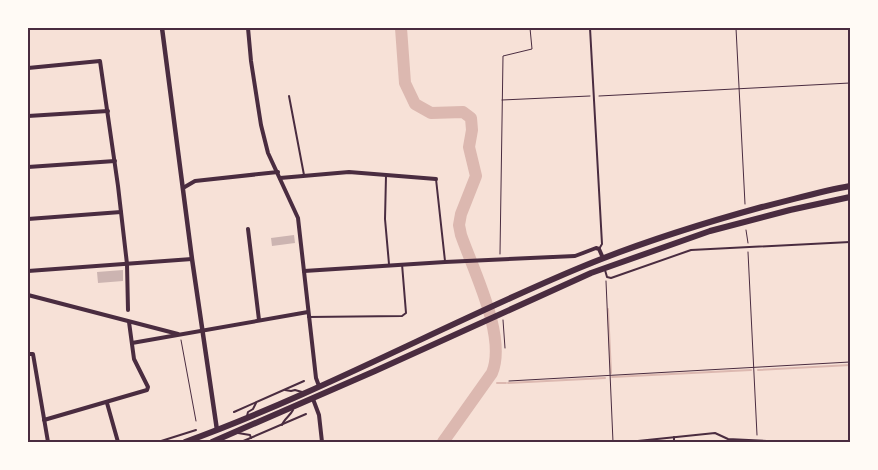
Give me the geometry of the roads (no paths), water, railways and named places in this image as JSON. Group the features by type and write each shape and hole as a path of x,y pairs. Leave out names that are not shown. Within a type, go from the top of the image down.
{"highway":[{"path":"185,442 319,386 603,258 708,223 790,200 850,186"},
{"path":"212,442 294,408 485,320 604,268 674,243 744,222 850,197"}],"street":[{"path":"162,28 192,259 217,430"},
{"path":"248,28 261,125 268,153 298,218 316,380 319,386"},
{"path":"28,68 100,61 115,161 127,264 128,310"},
{"path":"28,116 108,111"},
{"path":"28,167 115,161"},
{"path":"183,188 195,180 278,172"},
{"path":"280,178 349,172 436,179"},
{"path":"28,219 121,212"},
{"path":"248,229 259,320"},
{"path":"304,271 402,264 575,256 596,248 603,258"},
{"path":"28,271 192,259"},
{"path":"28,296 180,334"},
{"path":"132,343 259,320 308,314"},
{"path":"44,420 147,390 148,387 134,359 129,322"},
{"path":"28,354 33,354 48,442"},
{"path":"313,399 319,415 322,442"},
{"path":"106,403 118,442"}],"lane":[{"path":"590,28 602,244 598,249"},
{"path":"289,96 304,175"},
{"path":"386,174 385,219 389,265"},
{"path":"436,179 445,262"},
{"path":"604,268 607,277 611,278 690,250 850,242"},
{"path":"308,314 402,316 406,313 402,264"},
{"path":"234,412 304,381"},
{"path":"285,390 295,390 303,393"},
{"path":"246,418 248,412 254,409 256,402"},
{"path":"282,425 294,408"},
{"path":"241,442 306,414"},
{"path":"158,442 196,430"},
{"path":"237,433 250,435 252,438"},
{"path":"628,442 715,433 728,439 767,442"},
{"path":"674,437 674,442"}],"waterway":[{"path":"401,28 405,83 415,104 431,113 463,112 471,118 472,130 469,147 476,176 461,214 459,225 487,304 495,341 496,358 492,373 443,442"},
{"path":"608,309 611,373"},
{"path":"758,370 850,365"},
{"path":"612,377 751,370"},
{"path":"508,383 605,378"},
{"path":"497,383 506,383"}]}
